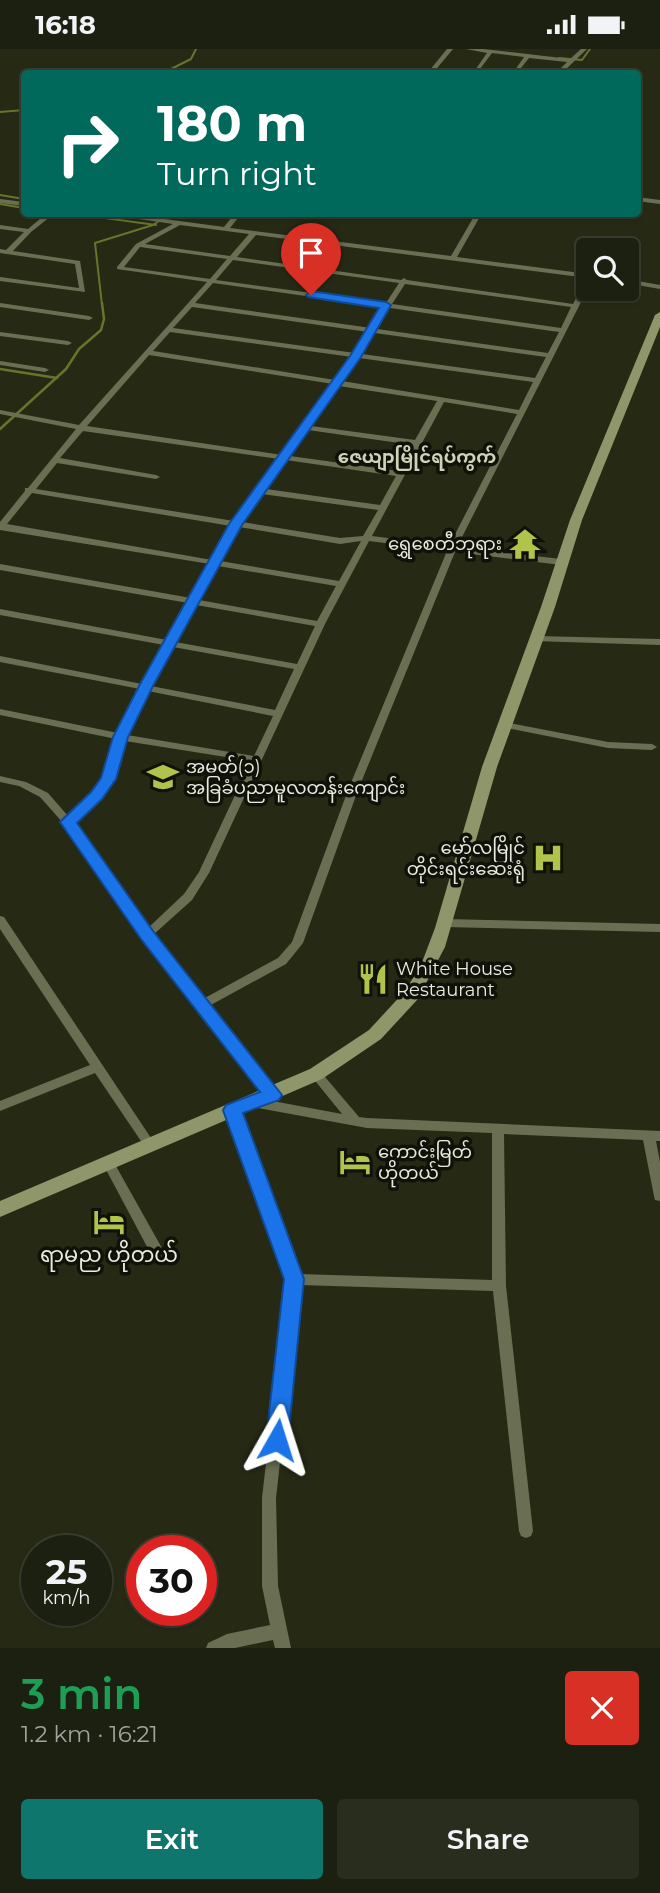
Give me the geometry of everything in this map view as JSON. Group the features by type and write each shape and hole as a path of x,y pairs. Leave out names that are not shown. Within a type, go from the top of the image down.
{"main road":[{"path":"0,1209 316,1075 358,1050 391,1022 422,980 445,923 527,657 536,639 598,458 660,315"}],"street":[{"path":"433,70 450,49"},
{"path":"469,49 572,61"},
{"path":"562,70 584,49"},
{"path":"477,70 490,52"},
{"path":"517,70 527,56"},
{"path":"641,199 660,202"},
{"path":"0,201 21,204"},
{"path":"4,252 47,217"},
{"path":"129,217 453,258 576,277"},
{"path":"225,230 236,217"},
{"path":"453,258 477,217"},
{"path":"175,223 138,246 119,268 563,330"},
{"path":"0,227 29,231"},
{"path":"254,233 81,428 1,526 340,584"},
{"path":"138,246 404,280 576,306"},
{"path":"0,279 83,291 78,263 4,252"},
{"path":"68,822 97,796 108,779 121,737 146,686 236,524 356,357 404,280"},
{"path":"639,283 660,287"},
{"path":"201,1005 282,961 297,943 353,790 453,547 578,301"},
{"path":"0,305 89,317"},
{"path":"192,305 550,355"},
{"path":"169,330 537,380"},
{"path":"0,334 68,342"},
{"path":"149,353 520,412"},
{"path":"0,363 45,370"},
{"path":"147,935 188,897 204,873 340,584 441,400"},
{"path":"0,412 81,428 400,474"},
{"path":"305,427 417,443"},
{"path":"55,460 156,477"},
{"path":"28,490 340,541 365,538 561,562"},
{"path":"259,491 382,508"},
{"path":"0,567 320,624"},
{"path":"0,612 299,667"},
{"path":"536,639 660,642"},
{"path":"0,659 279,713"},
{"path":"0,712 121,737 256,759"},
{"path":"504,725 608,745 652,747"},
{"path":"0,779 22,784 44,795 68,822 147,935 272,1095"},
{"path":"0,920 149,1144"},
{"path":"445,923 660,928"},
{"path":"0,1107 96,1068"},
{"path":"316,1075 355,1121"},
{"path":"252,1103 355,1121 655,1137 660,1196"},
{"path":"232,1110 294,1279 269,1498 270,1586 283,1648"},
{"path":"498,1130 499,1286 526,1531"},
{"path":"108,1162 158,1254"},
{"path":"294,1279 499,1286"},
{"path":"214,1648 227,1642 278,1631"}],"waterway":[{"path":"169,70 191,59 196,49"},
{"path":"559,58 582,60 590,49"},
{"path":"0,112 21,110"},
{"path":"0,195 21,198"},
{"path":"0,204 21,208"},
{"path":"97,217 154,225"},
{"path":"154,225 165,217"},
{"path":"102,305 95,243 154,225"},
{"path":"56,378 66,369 79,349 101,330 104,319 102,303"},
{"path":"0,369 56,378"},
{"path":"0,429 56,378"}],"place":[{"name":"ရွှေစေတီဘုရား","path":"525,544"},
{"name":"အမှတ်(၁) အခြခံပညာမူလတန်းကျောင်း","path":"163,777"},
{"name":"မော်လမြိုင် တိုင်းရင်းဆေးရုံ","path":"548,858"},
{"name":"White House Restaurant","path":"373,979"},
{"name":"ကောင်းမြတ် ဟိုတယ်","path":"355,1162"},
{"name":"ရာမည ဟိုတယ်","path":"109,1222"}],"district":[{"name":"ဇေယျာမြိုင်ရပ်ကွက်","path":"417,457"}],"route":[{"path":"277,1440 294,1279 232,1110 272,1095 147,935 68,822 97,796 108,779 121,737 146,686 236,524 356,357 386,305 311,295"}]}
